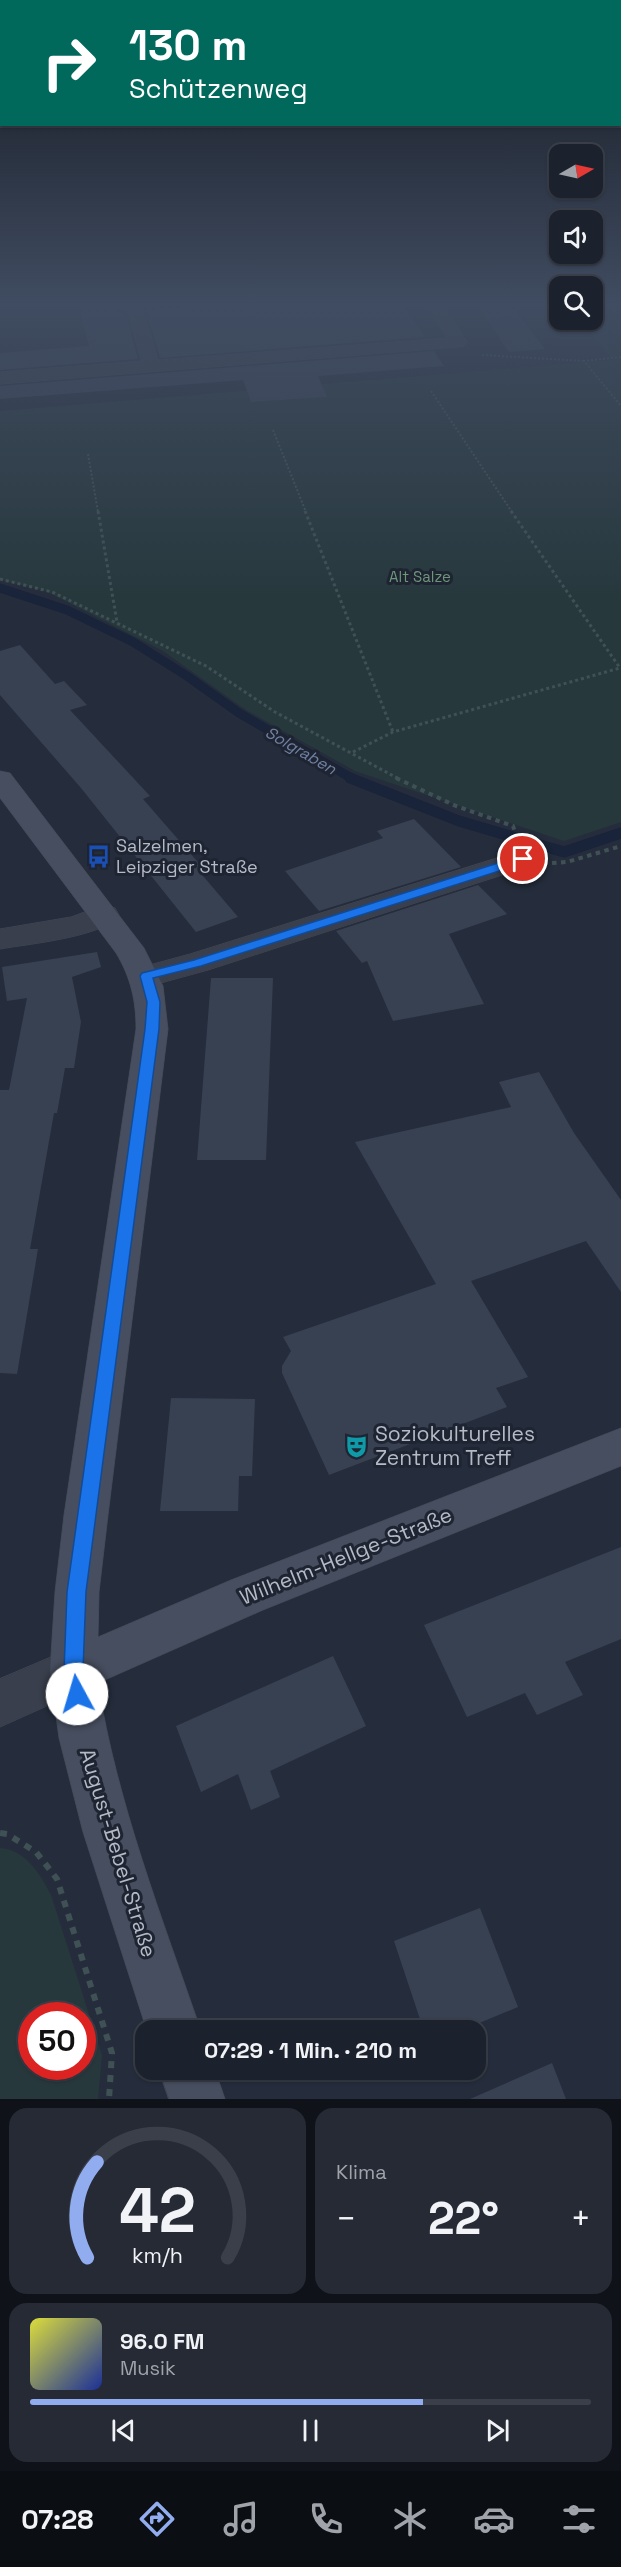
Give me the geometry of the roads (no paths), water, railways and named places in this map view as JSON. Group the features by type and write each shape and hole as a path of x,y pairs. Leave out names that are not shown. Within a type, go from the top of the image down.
{"main road":[{"path":"0,779 104,915 146,976"},
{"name":"August-Bebel-Straße","path":"146,976 153,1002 152,1029 86,1515 77,1592 73,1671 83,1738 108,1832 170,2020"},
{"name":"Wilhelm-Hellge-Straße","path":"73,1671 247,1595 621,1447"},
{"path":"190,2080 196,2099"}],"street":[{"path":"146,976 197,963 523,859"},
{"path":"0,939 77,926 104,915"},
{"path":"0,1703 73,1671"}],"waterway":[{"name":"Solgraben","path":"0,588 67,610 133,642 187,676 239,713 353,779"},
{"name":"Solgraben","path":"350,778 459,821 564,852 621,833"}],"place":[{"name":"Salzelmen, Leipziger Straße","path":"98,856"},
{"name":"Soziokulturelles Zentrum Treff","path":"357,1446"}],"park label":[{"name":"Alt Salze","path":"420,577"}]}
